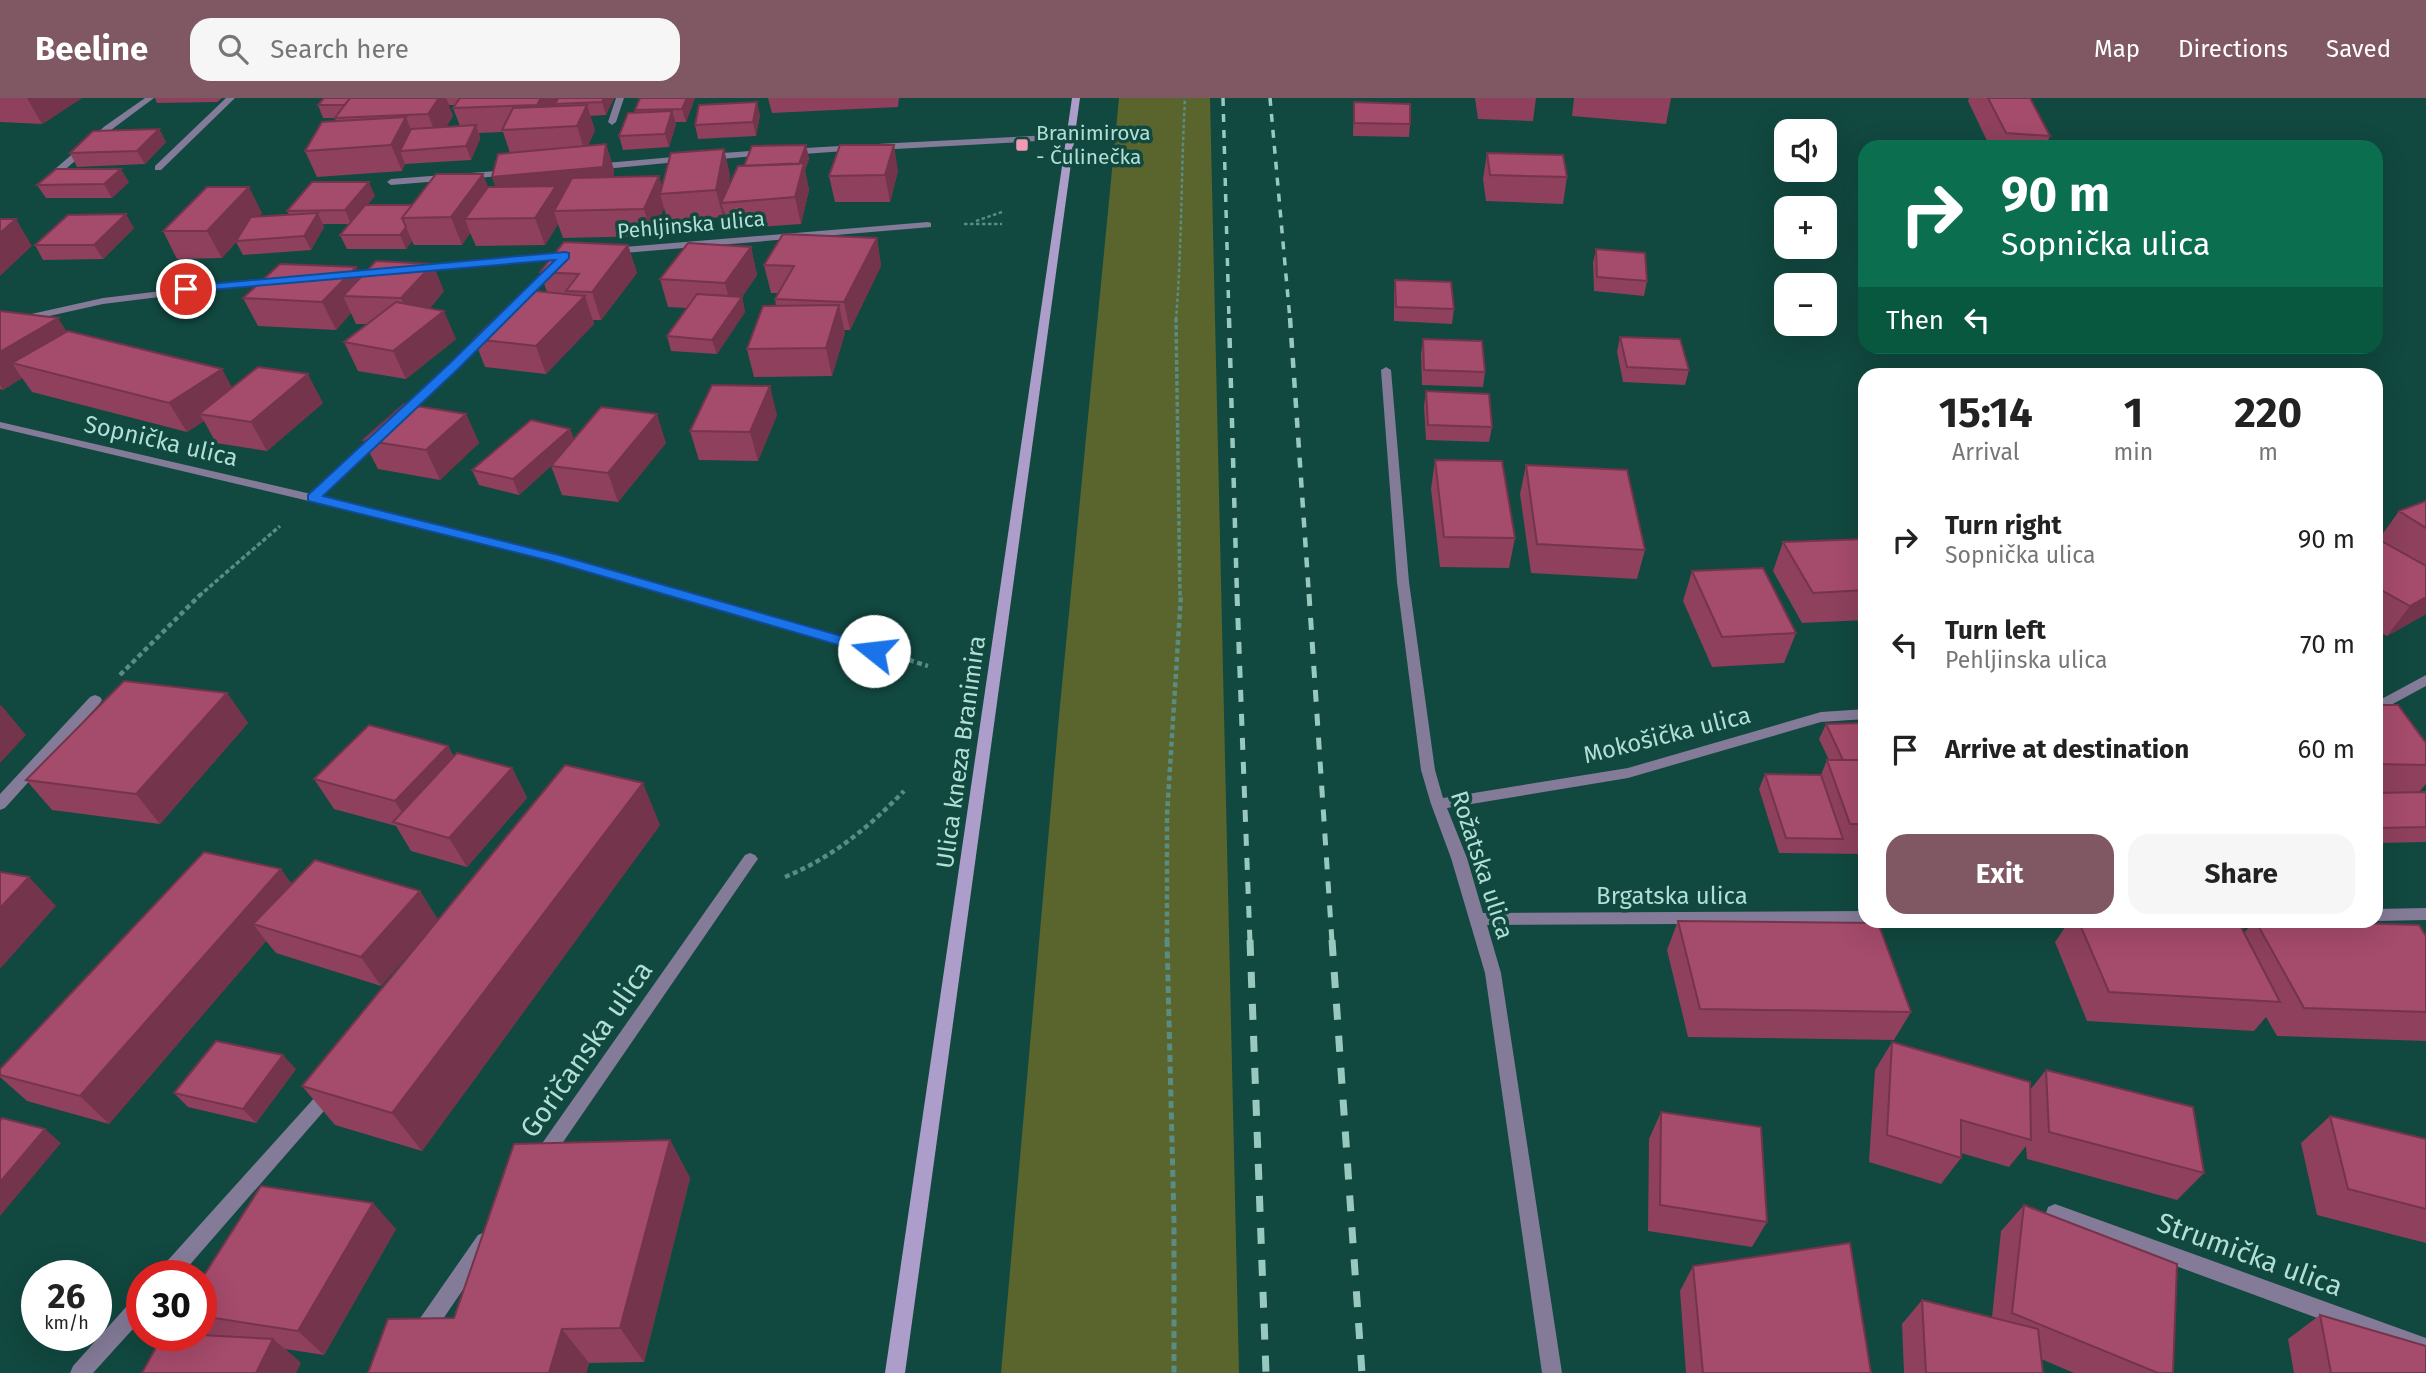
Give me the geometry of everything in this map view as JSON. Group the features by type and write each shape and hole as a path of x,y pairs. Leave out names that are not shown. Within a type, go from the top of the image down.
{"main road":[{"name":"Ulica kneza Branimira","path":"895,1373 1076,98"}],"street":[{"path":"58,171 108,128 150,98"},
{"path":"158,168 232,98"},
{"path":"612,122 620,98"},
{"path":"578,168 732,155 1071,137"},
{"path":"391,182 525,172"},
{"name":"Pehljinska ulica","path":"607,251 928,225"},
{"path":"402,269 579,254"},
{"path":"510,311 565,255"},
{"path":"0,324 84,302 136,294 294,279"},
{"path":"313,498 500,320"},
{"name":"Rožatska ulica","path":"1386,370 1403,582 1428,770 1479,919 1493,973 1552,1373"},
{"name":"Sopnička ulica","path":"0,425 554,558 874,651"},
{"path":"2383,704 2426,680"},
{"path":"0,804 95,700"},
{"name":"Mokošička ulica","path":"1438,804 1628,773 1821,717 1858,715"},
{"name":"Goričanska ulica","path":"531,1175 750,859"},
{"path":"2383,915 2426,914"},
{"name":"Brgatska ulica","path":"1479,919 1858,917"},
{"path":"181,1260 341,1079"},
{"name":"Strumička ulica","path":"2055,1213 2426,1348"},
{"path":"410,1351 493,1230"},
{"path":"80,1373 126,1322"}],"path":[{"path":"1174,1373 1167,815 1181,587 1175,328 1182,248 1180,195 1185,98"},
{"path":"971,223 1002,212"},
{"path":"95,700 203,592 313,498"},
{"path":"735,880 778,880 814,866 849,844 904,791"}],"green space":[{"path":"1119,98 1210,98 1239,1373 1001,1373 1059,716"}],"building":[{"path":"324,98 350,98 345,105 318,105"},
{"path":"350,98 439,98 428,114 335,118"},
{"path":"460,98 541,98 537,105 453,108"},
{"path":"558,98 604,98 602,102 555,104"},
{"path":"640,98 687,98 682,109 635,110"},
{"path":"1988,98 2030,98 2050,136 2006,133"},
{"path":"757,102 753,122 695,125 699,105"},
{"path":"1354,102 1410,104 1410,124 1354,123"},
{"path":"587,105 577,126 502,130 513,108"},
{"path":"672,111 665,134 619,136 628,113"},
{"path":"406,117 391,145 305,151 322,122"},
{"path":"476,125 466,146 400,151 411,129"},
{"path":"159,129 137,151 70,153 93,131"},
{"path":"606,144 603,167 492,177 498,154"},
{"path":"806,145 799,164 744,166 752,146"},
{"path":"840,145 894,145 885,175 829,176"},
{"path":"724,149 716,190 660,194 671,153"},
{"path":"1487,153 1563,155 1567,177 1490,175"},
{"path":"804,163 795,197 721,203 738,166"},
{"path":"56,169 121,169 104,184 37,185"},
{"path":"436,174 483,174 451,217 402,218"},
{"path":"659,176 644,209 554,211 572,178"},
{"path":"312,182 369,182 345,210 287,211"},
{"path":"556,186 535,218 465,219 488,187"},
{"path":"207,187 249,187 207,231 163,231"},
{"path":"365,205 412,205 402,218 406,227 400,235 340,235"},
{"path":"318,213 304,236 236,241 251,217"},
{"path":"126,214 94,245 35,245 68,215"},
{"path":"0,219 16,219 0,233"},
{"path":"783,234 877,238 844,302 775,299 794,266 764,265"},
{"path":"564,242 628,245 592,292 566,291 579,274 540,272"},
{"path":"688,243 751,247 725,283 660,279"},
{"path":"1596,249 1645,253 1647,281 1597,277"},
{"path":"376,261 433,264 401,298 343,296"},
{"path":"280,264 356,267 322,302 243,298"},
{"path":"1395,280 1451,282 1454,309 1396,307"},
{"path":"525,290 585,296 536,346 474,339"},
{"path":"697,294 742,297 712,340 667,336"},
{"path":"396,302 444,311 393,351 344,342"},
{"path":"839,305 826,348 747,349 763,306"},
{"path":"0,311 58,318 0,352"},
{"path":"68,331 222,369 169,403 12,363"},
{"path":"1620,337 1680,339 1689,370 1627,367"},
{"path":"1423,339 1482,341 1485,372 1424,370"},
{"path":"258,367 308,374 251,422 199,414"},
{"path":"712,385 770,386 750,432 690,431"},
{"path":"1426,391 1489,394 1492,427 1428,425"},
{"path":"404,404 466,414 426,450 363,440"},
{"path":"601,407 657,414 608,473 551,466"},
{"path":"531,420 570,429 513,479 472,470"},
{"path":"1435,460 1502,461 1515,538 1444,537"},
{"path":"1526,465 1627,470 1645,550 1537,544"},
{"path":"2426,501 2426,528 2399,511"},
{"path":"1858,539 1858,590 1813,593 1783,542"},
{"path":"2383,542 2426,566 2426,597 2410,606 2383,591"},
{"path":"1763,568 1796,633 1722,637 1692,571"},
{"path":"124,681 227,693 136,794 26,780"},
{"path":"2383,705 2398,705 2426,743 2426,765 2383,764"},
{"path":"1858,723 1858,760 1843,760 1826,724"},
{"path":"369,725 448,746 395,801 314,779"},
{"path":"457,753 512,768 449,838 393,822"},
{"path":"1827,760 1858,760 1858,824 1850,824"},
{"path":"565,765 643,783 392,1113 302,1086"},
{"path":"1765,774 1821,775 1843,839 1786,838"},
{"path":"2426,792 2426,827 2383,828 2383,793"},
{"path":"204,852 281,869 80,1096 0,1075 0,1069"},
{"path":"315,860 420,891 361,957 253,924"},
{"path":"0,872 29,877 0,908"},
{"path":"1678,921 1858,923 1858,928 1880,928 1911,1012 1700,1009"},
{"path":"2383,924 2419,925 2426,936 2426,1012 2304,1008 2259,928 2383,928"},
{"path":"2081,928 2242,928 2280,1002 2109,992"},
{"path":"216,1041 283,1055 243,1109 174,1093"},
{"path":"1892,1042 2030,1082 2031,1140 1961,1120 1961,1158 1887,1135"},
{"path":"2046,1070 2193,1107 2204,1173 2049,1132"},
{"path":"1661,1112 1761,1127 1767,1222 1660,1205"},
{"path":"2330,1116 2426,1139 2426,1209 2348,1189"},
{"path":"2,1118 45,1129 0,1182 0,1121"},
{"path":"670,1140 620,1328 562,1329 549,1373 368,1373 388,1319 454,1318 514,1144"},
{"path":"261,1186 373,1203 298,1331 217,1318 217,1260 214,1260"},
{"path":"2024,1205 2177,1264 2173,1373 2158,1373 2012,1313"},
{"path":"1850,1243 1871,1373 1703,1373 1693,1266"},
{"path":"1922,1300 2038,1329 2043,1373 1926,1373"},
{"path":"2320,1315 2426,1346 2426,1373 2331,1373"},
{"path":"217,1336 273,1339 256,1373 142,1373 154,1351 217,1351"}],"railway":[{"path":"1223,98 1229,320"},
{"path":"1270,98 1290,320"},
{"path":"1229,318 1237,596"},
{"path":"1290,318 1309,596"},
{"path":"1237,594 1250,942"},
{"path":"1309,594 1332,942"},
{"path":"1250,940 1266,1373"},
{"path":"1332,940 1362,1373"}],"place":[{"name":"Branimirova - Čulinečka","path":"1022,145"}],"route":[{"path":"186,289 565,255 454,367 313,498 554,558 874,651"}]}
